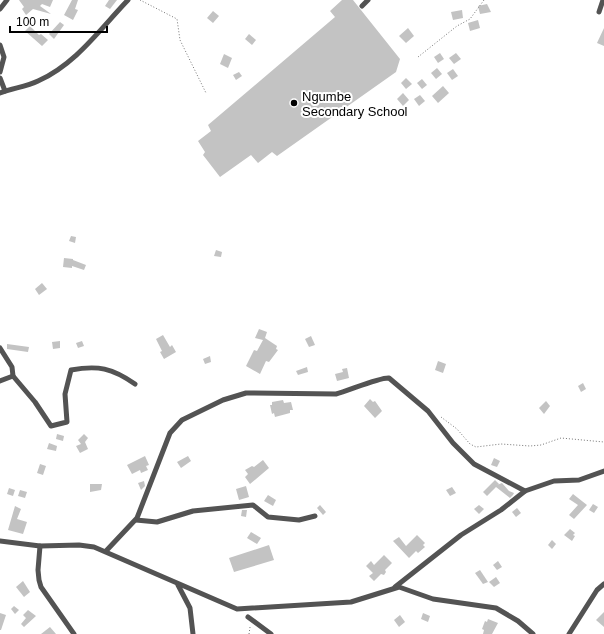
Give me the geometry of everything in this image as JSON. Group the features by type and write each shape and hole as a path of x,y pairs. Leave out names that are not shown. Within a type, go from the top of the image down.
{"street":[{"path":"0,8 6,0"},
{"path":"0,78 3,92 38,81 61,68 107,24 128,0"},
{"path":"362,6 368,0"},
{"path":"599,12 604,0"},
{"path":"0,46 4,57 0,72"},
{"path":"0,348 12,367 13,376 35,402 51,426 67,422 65,394 71,370 91,367 119,373 135,384"},
{"path":"0,381 13,376"},
{"path":"106,551 136,520 170,433 182,420 223,400 246,393 336,394 385,378 393,382 428,410 448,437 474,464 525,491"},
{"path":"0,540 40,546 79,545 106,551 230,608 244,609 300,604 351,602 395,587 456,539 482,520 501,510 525,491 554,481 579,480 604,471"},
{"path":"136,520 157,522 193,511 253,505 268,517 299,520 315,516"},
{"path":"40,546 39,580 41,587 74,634"},
{"path":"569,634 597,590 604,584"},
{"path":"178,585 190,608 193,634"},
{"path":"395,587 405,588 433,599 452,603 496,608 518,620 530,633"},
{"path":"248,617 271,634"}],"path":[{"path":"140,0 177,19 180,40 206,93"},
{"path":"418,57 457,26 470,19 484,0"},
{"path":"438,416 457,429 470,444 476,447 501,444 530,446 541,445 561,438 604,442"}],"building":[{"path":"19,0 53,0 50,7 42,4 40,6 51,14 33,9 26,15 22,9 24,7"},
{"path":"72,0 78,0 75,9 78,10 73,20 64,15"},
{"path":"109,0 117,0 110,9 105,6"},
{"name":"Ngumbe Secondary School","path":"342,0 353,0 400,59 396,72 277,156 272,152 258,163 251,155 220,177 203,155 205,152 198,141 211,131 208,125 335,17 330,11"},
{"path":"487,4 491,12 480,14 478,6"},
{"path":"462,10 463,18 453,20 451,12"},
{"path":"213,11 219,16 213,23 207,18"},
{"path":"478,20 480,28 470,31 468,23"},
{"path":"60,22 64,25 54,39 49,34"},
{"path":"30,26 39,35 41,34 48,40 42,46 25,31"},
{"path":"408,28 414,36 406,43 399,36"},
{"path":"604,28 604,46 597,43"},
{"path":"249,34 256,40 252,45 245,39"},
{"path":"440,53 444,59 438,63 434,57"},
{"path":"456,53 461,59 454,64 449,58"},
{"path":"224,54 232,58 228,68 220,64"},
{"path":"437,68 442,74 436,79 431,73"},
{"path":"453,69 458,76 452,80 447,73"},
{"path":"239,72 242,76 236,80 233,75"},
{"path":"406,78 412,84 406,89 401,83"},
{"path":"422,79 427,85 422,89 417,83"},
{"path":"443,86 449,93 438,103 432,96"},
{"path":"403,93 409,100 403,106 397,99"},
{"path":"420,95 425,101 419,106 414,99"},
{"path":"71,236 76,237 75,243 69,241"},
{"path":"216,250 222,252 221,257 214,256"},
{"path":"64,258 73,259 86,265 84,270 72,266 72,268 63,267"},
{"path":"42,283 47,289 39,295 35,289"},
{"path":"259,329 267,332 265,338 277,346 276,349 278,350 269,362 266,361 260,374 246,366 254,350 257,351 263,340 255,338"},
{"path":"163,335 170,347 172,345 176,352 164,359 156,339"},
{"path":"311,336 315,345 309,347 305,339"},
{"path":"60,341 60,348 53,349 52,342"},
{"path":"82,341 84,346 78,348 76,343"},
{"path":"7,344 29,347 28,352 7,349"},
{"path":"210,356 211,362 205,364 203,359"},
{"path":"438,361 446,364 443,373 435,370"},
{"path":"307,367 308,372 298,375 296,371"},
{"path":"347,368 349,378 337,381 335,374 343,372 342,369"},
{"path":"583,383 586,389 581,392 578,386"},
{"path":"370,399 373,402 375,401 382,411 375,418 364,406"},
{"path":"283,400 284,403 291,402 293,410 290,410 290,413 275,417 274,413 272,414 270,405 272,405 272,402"},
{"path":"546,401 550,406 544,414 539,408"},
{"path":"57,434 64,436 63,441 56,439"},
{"path":"84,434 88,438 85,442 88,449 80,453 76,446 81,444 78,440"},
{"path":"49,443 57,446 56,451 47,449"},
{"path":"145,456 149,465 146,466 148,470 141,473 140,470 132,474 127,465"},
{"path":"188,456 191,461 181,468 177,462"},
{"path":"494,458 500,461 497,467 491,465"},
{"path":"263,460 269,468 250,484 245,477 248,474 245,470 252,466 254,467"},
{"path":"40,464 46,466 43,475 37,473"},
{"path":"495,480 499,484 497,485 502,483 509,491 514,493 510,498 496,487 487,496 483,492"},
{"path":"144,481 145,486 141,490 138,483"},
{"path":"90,484 102,484 101,490 90,492"},
{"path":"246,486 249,497 239,500 236,489"},
{"path":"452,487 456,493 450,496 446,490"},
{"path":"9,488 15,490 13,496 7,494"},
{"path":"20,490 27,492 25,498 18,496"},
{"path":"573,494 587,505 574,519 569,515 578,505 569,499"},
{"path":"268,495 276,500 273,506 264,501"},
{"path":"593,504 598,507 594,513 589,510"},
{"path":"320,505 326,512 323,515 317,508"},
{"path":"479,505 484,509 479,514 474,509"},
{"path":"15,506 21,509 17,519 27,522 23,534 8,530"},
{"path":"517,508 521,513 516,517 512,512"},
{"path":"242,510 247,510 246,517 241,516"},
{"path":"570,529 575,533 572,541 564,535"},
{"path":"251,532 261,538 257,544 247,538"},
{"path":"417,535 425,543 423,545 425,547 418,553 416,551 409,558 393,541 399,537 406,546"},
{"path":"552,540 556,544 552,549 548,545"},
{"path":"269,545 274,560 234,572 229,558"},
{"path":"384,555 392,563 385,570 386,572 384,575 381,574 374,581 369,576 373,573 366,566 371,561 374,565"},
{"path":"498,561 502,567 497,570 493,565"},
{"path":"480,570 488,582 483,584 475,573"},
{"path":"496,577 500,583 494,587 489,582"},
{"path":"23,581 30,592 24,597 16,587"},
{"path":"14,606 19,610 15,614 11,609"},
{"path":"28,610 36,616 24,627 21,624 26,618 23,615"},
{"path":"604,612 604,627 596,620"},
{"path":"0,613 6,615 1,630 0,630"},
{"path":"423,613 430,616 428,622 421,619"},
{"path":"400,615 405,622 399,627 394,620"},
{"path":"488,619 498,623 492,634 483,634 484,630 482,629 485,621 487,622"},
{"path":"50,627 56,634 41,634"}],"place":[{"name":"Ngumbe Secondary School","path":"294,103"}]}
